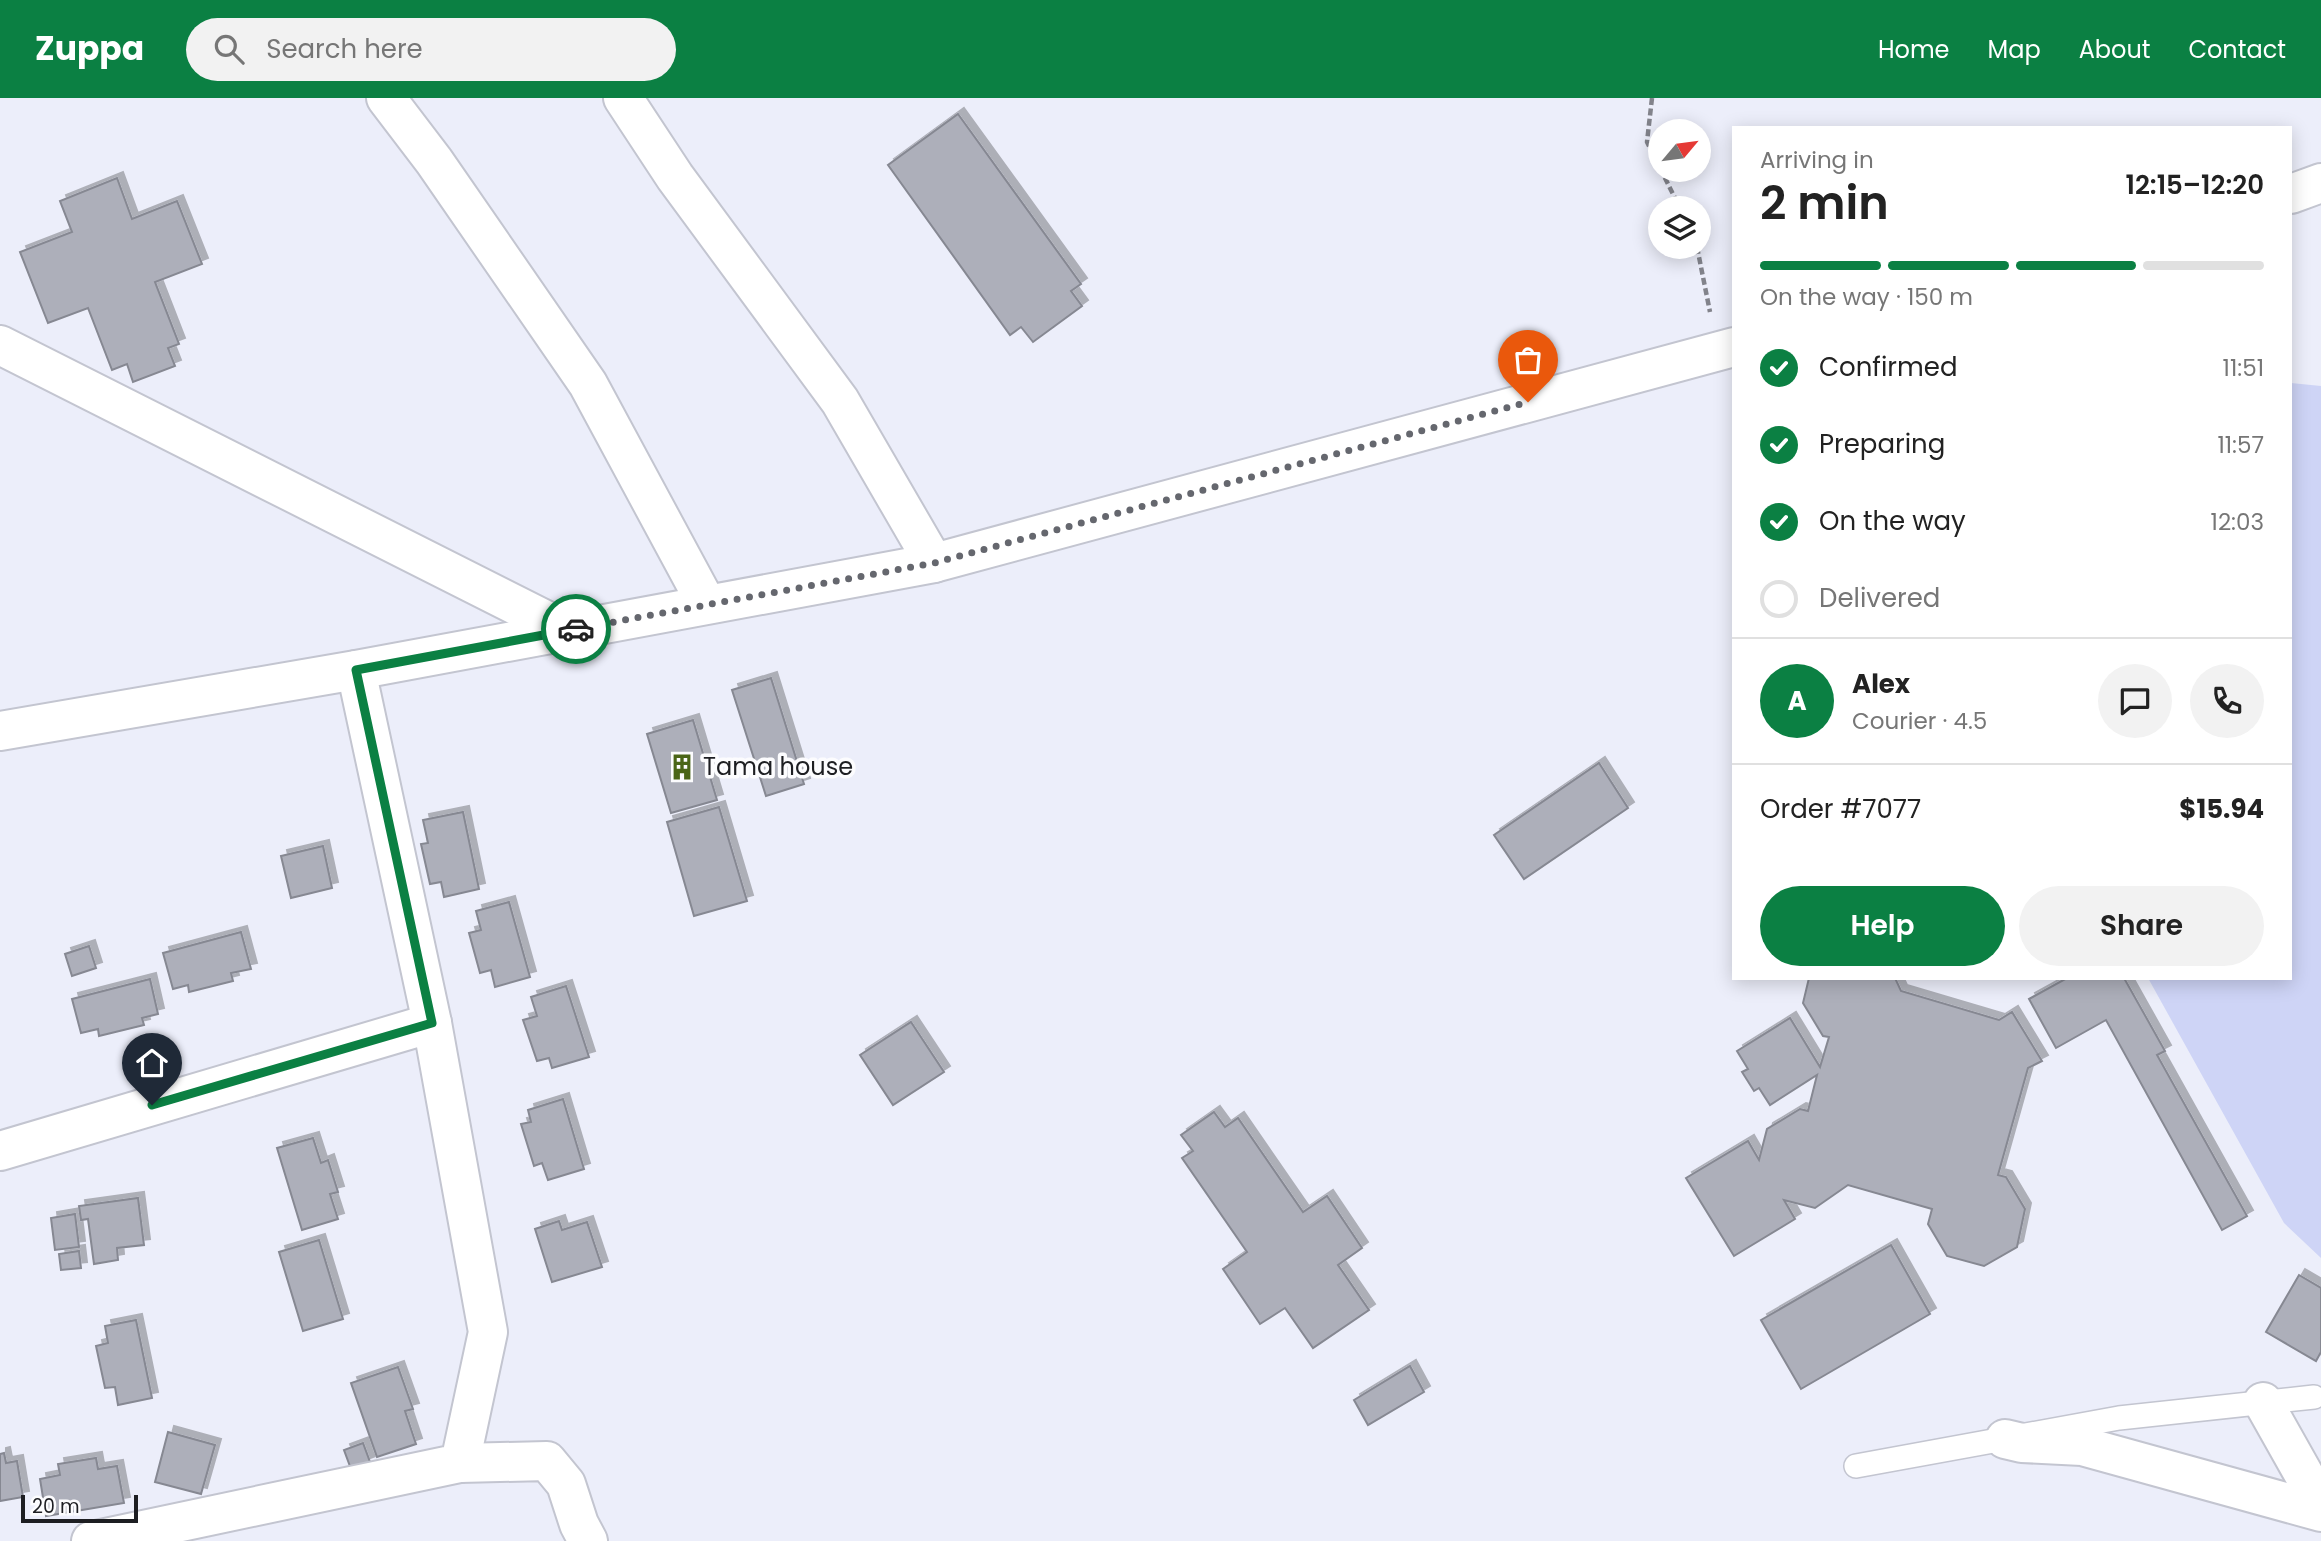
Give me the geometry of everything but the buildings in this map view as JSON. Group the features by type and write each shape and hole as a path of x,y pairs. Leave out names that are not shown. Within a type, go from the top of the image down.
{"street":[{"path":"386,98 434,161 588,384 706,603"},
{"path":"623,98 698,209 840,401 934,563"},
{"path":"2292,194 2321,183"},
{"path":"0,345 567,631"},
{"path":"0,731 356,670 706,603 934,563 1726,349"},
{"path":"356,670 432,1023 488,1332 460,1463"},
{"path":"0,1151 432,1023"},
{"path":"2263,1402 2321,1505"},
{"path":"2005,1439 2022,1443 2082,1446 2321,1513"},
{"path":"91,1541 460,1463 547,1461 565,1484 588,1541"}],"lane":[{"path":"1856,1466 2119,1418 2314,1396"}],"path":[{"path":"1652,98 1647,142 1674,196"},
{"path":"1701,259 1726,349"}],"shaded area":[{"path":"2292,383 2321,386 2321,1258 2284,1223 2149,980 2292,980"}],"way so far":[{"path":"576,629 934,563 1528,402"}],"place":[{"name":"Tama house","path":"682,767"}],"route":[{"path":"152,1105 432,1023 356,670 576,629"}]}
